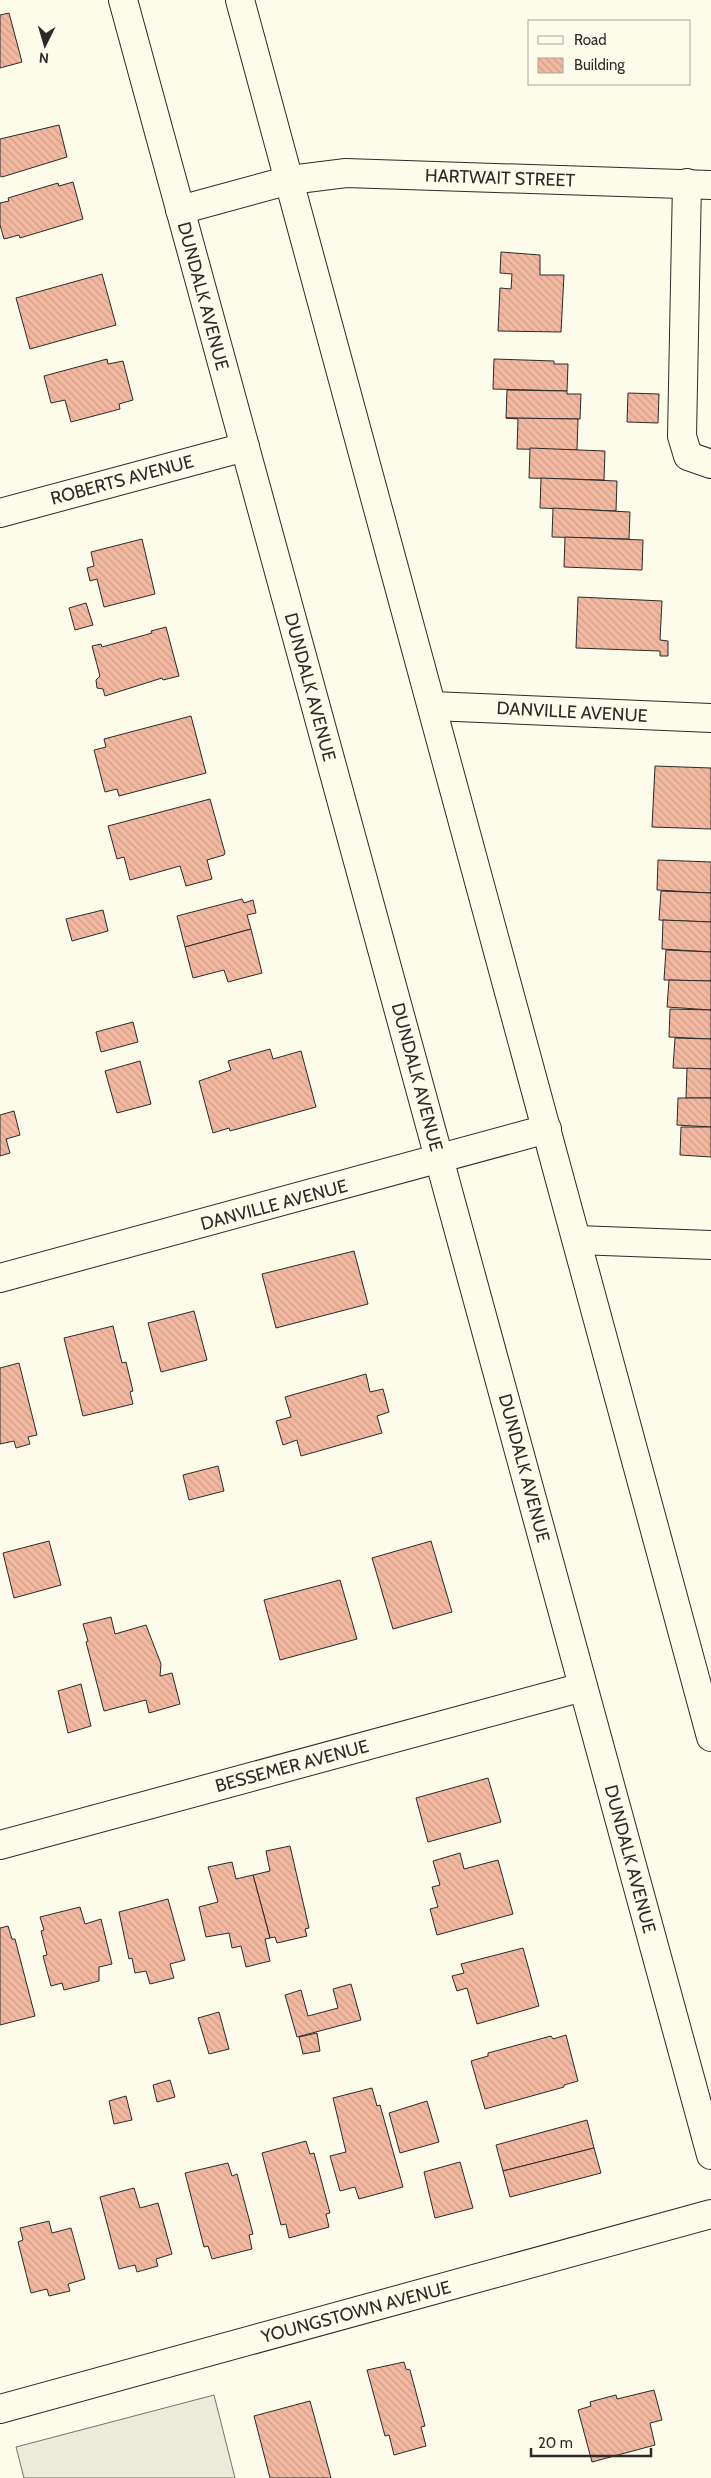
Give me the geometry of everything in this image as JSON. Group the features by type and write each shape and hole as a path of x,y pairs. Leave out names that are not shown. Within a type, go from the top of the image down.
{"main road":[{"name":"DUNDALK AVENUE","path":"123,0 711,2155"},
{"path":"240,0 711,1737"},
{"name":"HARTWAIT STREET","path":"180,210 290,180 346,173 699,184"},
{"path":"699,184 682,436 688,456 711,464"},
{"name":"ROBERTS AVENUE","path":"0,513 245,447"},
{"name":"DANVILLE AVENUE","path":"432,706 711,718"},
{"name":"DANVILLE AVENUE","path":"0,1278 547,1130"},
{"path":"577,1240 711,1245"},
{"name":"BESSEMER AVENUE","path":"0,1845 583,1687"},
{"name":"YOUNGSTOWN AVENUE","path":"0,2409 711,2214"}],"shaded area":[{"path":"214,2395 235,2478 24,2478 16,2447"}],"building":[{"path":"9,13 22,62 0,68 0,15"},
{"path":"59,125 67,157 2,177 0,176 0,139"},
{"path":"73,182 83,219 20,238 19,235 4,239 0,225 0,203 9,201 8,198 58,183 59,186"},
{"path":"501,252 540,255 540,275 564,275 561,332 498,331 500,288 511,289 512,274 500,273"},
{"path":"102,274 116,325 30,349 16,298"},
{"path":"107,359 108,364 123,361 133,400 119,404 120,409 71,422 65,400 51,403 44,376"},
{"path":"494,359 554,361 554,364 568,364 567,391 493,389"},
{"path":"507,390 567,391 567,394 581,394 580,419 506,418"},
{"path":"628,393 659,394 658,423 627,422"},
{"path":"506,418 578,419 577,450 517,449 518,419"},
{"path":"530,448 605,451 604,480 529,478"},
{"path":"541,478 617,481 616,511 540,508"},
{"path":"553,508 630,512 629,539 552,537"},
{"path":"565,537 643,540 642,570 564,567"},
{"path":"142,539 155,594 104,607 97,579 90,581 87,568 94,566 91,552"},
{"path":"578,597 662,601 660,640 668,641 668,656 660,656 660,651 576,648"},
{"path":"86,603 93,625 75,630 69,608"},
{"path":"166,627 179,676 163,680 162,678 105,696 103,689 97,688 96,680 100,676 92,646 101,644 102,647 152,633 151,631"},
{"path":"191,716 206,773 119,796 117,789 105,792 94,750 106,747 104,739"},
{"path":"655,766 711,768 711,829 652,827"},
{"path":"210,799 225,853 224,855 207,860 212,879 186,886 180,866 130,880 124,857 117,859 108,826"},
{"path":"658,860 711,862 711,893 657,890"},
{"path":"661,891 711,893 711,922 659,920"},
{"path":"242,899 244,903 253,900 256,913 247,915 251,929 185,947 177,916"},
{"path":"103,910 108,931 72,941 66,919"},
{"path":"663,920 711,922 711,952 662,949"},
{"path":"251,929 262,973 228,982 224,970 193,978 185,947"},
{"path":"666,950 711,952 711,981 664,980"},
{"path":"669,980 711,981 711,1010 667,1007"},
{"path":"670,1009 711,1010 711,1039 669,1037"},
{"path":"133,1022 138,1042 101,1052 96,1032"},
{"path":"675,1038 711,1039 711,1069 673,1068"},
{"path":"270,1049 273,1059 301,1051 316,1107 230,1131 229,1128 213,1133 199,1081 231,1070 228,1061"},
{"path":"140,1061 151,1104 117,1113 105,1071"},
{"path":"687,1068 711,1069 711,1098 686,1098"},
{"path":"678,1098 711,1098 711,1127 677,1125"},
{"path":"14,1111 20,1135 6,1139 10,1153 0,1156 0,1115"},
{"path":"681,1127 711,1127 711,1157 680,1155"},
{"path":"354,1251 368,1304 276,1328 262,1274"},
{"path":"194,1311 207,1360 161,1372 148,1323"},
{"path":"113,1326 122,1363 126,1362 133,1391 130,1392 133,1404 83,1416 64,1338"},
{"path":"19,1363 37,1435 28,1437 30,1444 16,1448 14,1441 0,1444 0,1368"},
{"path":"366,1374 370,1392 383,1389 389,1412 377,1416 382,1433 301,1456 297,1440 283,1445 276,1421 291,1417 285,1397"},
{"path":"218,1466 224,1491 189,1500 183,1475"},
{"path":"49,1541 61,1585 14,1598 3,1553"},
{"path":"431,1541 452,1612 393,1629 372,1558"},
{"path":"340,1580 357,1639 280,1660 264,1600"},
{"path":"111,1617 115,1634 146,1625 161,1664 160,1676 172,1673 180,1704 149,1713 146,1700 104,1711 83,1624"},
{"path":"81,1684 91,1726 68,1733 58,1691"},
{"path":"488,1778 501,1822 428,1842 416,1798"},
{"path":"290,1846 309,1928 305,1929 307,1936 277,1943 275,1937 270,1938 253,1875 270,1871 266,1851"},
{"path":"460,1853 464,1869 498,1860 513,1914 437,1935 430,1909 438,1907 432,1887 440,1885 433,1861"},
{"path":"232,1862 236,1879 253,1875 270,1938 265,1939 270,1961 246,1967 241,1946 232,1948 229,1933 206,1937 199,1907 218,1902 208,1867"},
{"path":"168,1899 185,1960 170,1964 174,1978 150,1984 146,1971 135,1973 132,1958 129,1959 119,1912"},
{"path":"80,1907 85,1924 101,1919 112,1964 99,1967 99,1981 64,1990 62,1983 51,1986 43,1956 47,1955 41,1931 44,1930 40,1917"},
{"path":"8,1926 12,1939 15,1939 35,2016 0,2025 0,1928"},
{"path":"523,1948 539,2006 477,2024 467,1988 457,1991 452,1976 464,1973 461,1964"},
{"path":"351,1984 361,2020 297,2037 285,1995 301,1990 308,2016 338,2008 333,1989"},
{"path":"219,2012 229,2049 209,2054 198,2018"},
{"path":"317,2033 320,2051 303,2054 299,2037"},
{"path":"566,2035 578,2081 564,2085 564,2087 485,2109 471,2061 488,2056 488,2053 551,2036 553,2039"},
{"path":"170,2080 175,2097 157,2102 153,2085"},
{"path":"372,2088 377,2106 380,2105 403,2187 359,2199 355,2187 340,2191 330,2156 346,2152 333,2098"},
{"path":"126,2096 132,2120 114,2124 109,2101"},
{"path":"427,2101 439,2142 400,2153 389,2113"},
{"path":"587,2120 594,2148 503,2171 496,2145"},
{"path":"306,2141 310,2154 314,2153 330,2213 326,2214 329,2227 289,2238 286,2224 281,2225 262,2153"},
{"path":"594,2148 601,2173 510,2197 503,2171"},
{"path":"460,2162 473,2208 435,2218 424,2172"},
{"path":"228,2163 232,2176 237,2174 253,2234 249,2235 252,2249 212,2259 208,2246 204,2247 185,2173"},
{"path":"134,2188 140,2208 158,2203 172,2254 156,2259 158,2266 137,2272 135,2265 119,2269 100,2197"},
{"path":"49,2221 52,2233 71,2228 85,2279 68,2284 70,2291 49,2296 47,2289 31,2293 18,2242 23,2240 20,2228"},
{"path":"404,2362 406,2369 410,2370 425,2426 421,2427 426,2446 394,2455 389,2435 385,2436 367,2370"},
{"path":"654,2390 662,2420 650,2423 655,2445 592,2462 578,2410 591,2406 590,2402 616,2395 617,2399"},
{"path":"310,2401 331,2478 270,2478 254,2416"}]}
